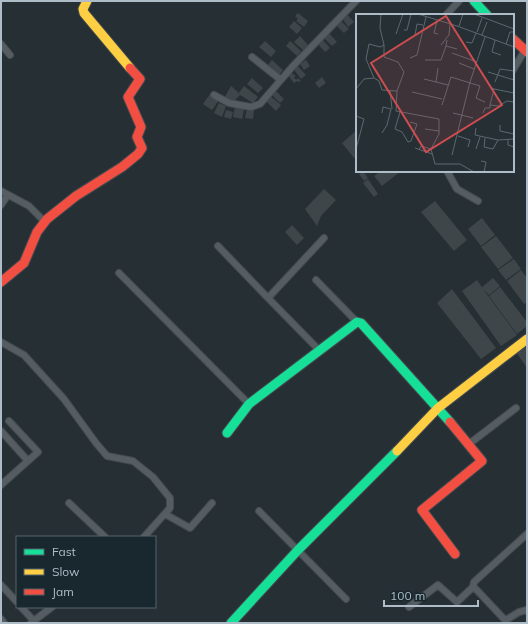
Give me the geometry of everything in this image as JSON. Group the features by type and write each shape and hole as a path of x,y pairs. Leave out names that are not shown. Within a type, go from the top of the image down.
{"street":[{"path":"1,282 26,259 36,233 45,222 76,196 111,175 138,154 142,148 137,137 141,128 128,97 140,79 84,13 83,9 87,1"},
{"path":"214,95 229,103 256,106 356,1"},
{"path":"447,14 459,1"},
{"path":"474,1 486,14"},
{"path":"514,40 526,51 514,69"},
{"path":"1,44 10,55"},
{"path":"252,57 281,80"},
{"path":"448,172 457,189 478,201"},
{"path":"1,191 29,206 45,222"},
{"path":"1,205 8,195"},
{"path":"268,298 324,238"},
{"path":"218,246 320,351"},
{"path":"119,273 250,404"},
{"path":"316,280 357,322 361,323 438,408 482,461 482,463 422,510 455,554"},
{"path":"227,433 250,404 357,322"},
{"path":"231,623 298,550 374,476 438,408 527,339"},
{"path":"1,342 24,355 64,399 96,444 107,456 133,461 160,484 170,498 171,503 165,514 145,536"},
{"path":"469,444 516,408"},
{"path":"1,485 38,452 9,422"},
{"path":"1,431 28,462"},
{"path":"69,503 104,536"},
{"path":"165,514 190,528 212,503"},
{"path":"258,511 346,599"},
{"path":"409,607 438,585 457,602 474,587 474,582 527,534"},
{"path":"1,585 16,601"},
{"path":"474,587 506,620 519,612 527,610"},
{"path":"23,608 33,622 51,608"},
{"path":"1,619 4,623"}],"building":[{"path":"298,13 308,21 304,27 296,21 298,19 295,16"},
{"path":"347,14 354,22 348,27 342,18"},
{"path":"340,20 349,29 344,33 335,24"},
{"path":"294,21 302,28 297,34 289,27"},
{"path":"329,33 337,42 332,46 324,38"},
{"path":"300,36 308,45 303,50 294,42"},
{"path":"322,39 330,48 325,52 317,43"},
{"path":"265,41 276,51 271,57 259,47"},
{"path":"290,41 301,51 297,56 286,46"},
{"path":"272,60 283,70 279,75 268,65"},
{"path":"306,60 310,66 304,70 300,64"},
{"path":"296,64 306,75 301,79 292,67"},
{"path":"290,72 296,76 294,77 296,80 298,78 301,81 294,83 287,74"},
{"path":"322,77 326,83 319,88 315,83"},
{"path":"252,78 263,88 258,93 247,84"},
{"path":"231,86 238,92 238,94 244,86 258,97 253,103 240,95 233,102 224,98"},
{"path":"275,90 284,99 280,103 271,94"},
{"path":"210,94 219,100 212,110 203,104"},
{"path":"269,95 281,105 276,111 265,100"},
{"path":"219,103 226,106 222,117 214,113"},
{"path":"235,107 244,109 242,119 233,117"},
{"path":"247,109 254,110 253,119 245,118"},
{"path":"226,110 233,112 231,119 224,117"},
{"path":"356,131 356,157 354,158 342,143"},
{"path":"364,172 368,178 364,181 359,174"},
{"path":"380,172 400,172 382,186 374,176"},
{"path":"368,179 378,194 374,197 363,183"},
{"path":"324,189 336,200 321,216 317,226 305,209"},
{"path":"435,201 467,240 454,251 421,212"},
{"path":"482,218 495,235 481,246 468,229"},
{"path":"292,225 304,238 297,245 285,232"},
{"path":"496,236 513,258 498,269 481,247"},
{"path":"514,259 521,269 506,280 498,270"},
{"path":"521,270 527,278 527,302 524,304 507,281"},
{"path":"493,278 500,286 489,295 483,289 517,335 501,346 462,291 477,280 482,287"},
{"path":"500,287 527,322 527,326 517,334 489,296"},
{"path":"452,289 496,348 481,359 437,303"},
{"path":"527,345 527,368 516,352"}],"traffic: fast":[{"path":"474,1 486,14"},
{"path":"227,433 249,404 357,322 361,323 450,422"},
{"path":"231,623 298,550 397,451"}],"traffic: slow":[{"path":"87,1 83,9 84,13 130,68"},
{"path":"397,451 438,408 527,339"}],"traffic: jam":[{"path":"514,40 527,52"},
{"path":"1,282 24,263 37,232 47,219 76,196 122,167 138,154 142,148 137,137 141,127 128,97 140,79 130,68"},
{"path":"450,422 482,461 422,510 455,554"}]}
